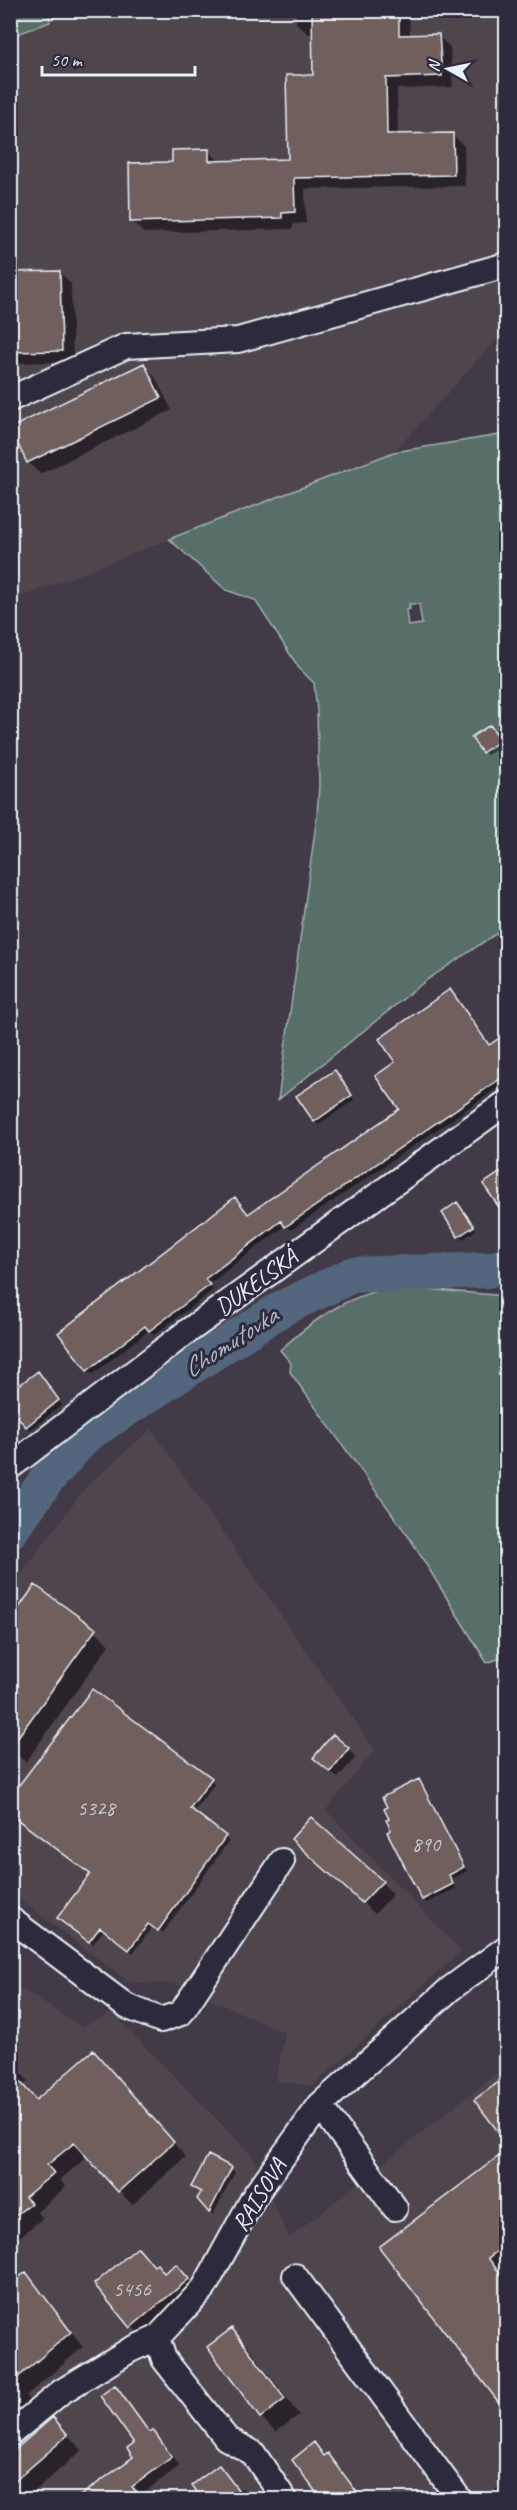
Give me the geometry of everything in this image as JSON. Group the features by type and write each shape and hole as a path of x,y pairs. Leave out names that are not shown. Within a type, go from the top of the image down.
{"street":[{"path":"10,399 126,346 238,340 507,265"},
{"name":"DUKELSKÁ","path":"10,1467 184,1334 507,1103"},
{"path":"10,1919 126,2006 161,2020 182,2013 282,1861"},
{"name":"RAISOVA","path":"10,2434 62,2392 130,2350 157,2338 204,2288 255,2195 320,2105 450,1989 507,1948"},
{"path":"320,2105 395,2208"},
{"path":"295,2276 460,2499"},
{"path":"157,2338 165,2359 226,2438 253,2453 285,2499"}],"shaded area":[{"path":"11,11 506,11 506,329 394,452 11,601"},
{"path":"151,1429 375,1750 326,1810 461,1951 313,2086 276,2081 285,2033 177,1984 129,1982 11,1893 10,1589 86,1487"},
{"path":"10,1982 82,2027 112,2013 253,2156 289,2238 506,2066 506,2499 11,2499"}],"green space":[{"path":"11,10 49,11 50,22 11,38"},
{"path":"506,434 506,927 424,982 278,1100 317,816 319,785 314,683 299,668 255,600 226,590 169,539 394,452","holes":["409,604 419,604 422,624 408,626 406,610 410,609"]},
{"path":"401,1287 506,1296 506,1656 487,1663 411,1540 290,1372 291,1363 280,1350 321,1317 350,1300 366,1294"}],"building":[{"path":"312,10 399,10 399,35 439,34 442,76 386,78 387,134 453,133 454,175 294,178 295,212 282,213 282,218 130,222 129,163 172,162 172,150 209,149 209,161 288,159 286,75 313,75"},
{"path":"60,271 62,351 10,352 10,272"},
{"path":"144,363 161,398 27,463 10,428"},
{"path":"490,725 501,740 482,753 471,737"},
{"path":"450,989 489,1045 507,1033 507,1074 285,1227 281,1221 205,1279 210,1285 149,1331 145,1326 87,1371 58,1333 235,1197 248,1214 399,1109 375,1076 395,1062 379,1039"},
{"path":"335,1070 352,1095 314,1122 296,1096"},
{"path":"507,1168 507,1219 483,1184"},
{"path":"457,1202 474,1226 458,1237 442,1213"},
{"path":"38,1371 59,1400 26,1427 10,1408 10,1392"},
{"path":"35,1585 96,1629 10,1748 10,1620"},
{"path":"92,1689 212,1778 190,1808 226,1836 158,1931 148,1924 129,1950 100,1927 89,1942 57,1918 90,1874 10,1814 10,1797"},
{"path":"333,1734 349,1748 330,1772 313,1758"},
{"path":"419,1779 464,1867 449,1875 453,1884 422,1900 387,1832 391,1830 384,1809 387,1807 382,1797"},
{"path":"311,1817 383,1881 362,1903 291,1839"},
{"path":"93,2050 174,2142 118,2192 74,2143 47,2165 54,2173 25,2197 31,2203 10,2220 10,2070 36,2100"},
{"path":"507,2076 507,2143 474,2100"},
{"path":"507,2150 507,2244 488,2258 507,2282 507,2413 379,2247"},
{"path":"208,2155 232,2167 209,2213 197,2199 201,2192 191,2187"},
{"path":"138,2247 154,2266 157,2264 164,2273 176,2264 189,2279 130,2328 94,2284"},
{"path":"26,2272 71,2332 10,2384 10,2284"},
{"path":"232,2328 285,2399 260,2418 207,2347"},
{"path":"115,2385 149,2432 153,2430 172,2457 132,2487 142,2499 76,2499 133,2457 127,2448 134,2443 100,2396"},
{"path":"53,2417 68,2435 10,2485 10,2454"},
{"path":"314,2442 324,2456 328,2453 362,2499 321,2499 292,2460"},
{"path":"219,2465 245,2499 202,2499 192,2485"}],"waterway":[{"name":"Chomutovka","path":"10,1531 48,1478 87,1434 281,1309 352,1275 487,1270 506,1266"}]}
